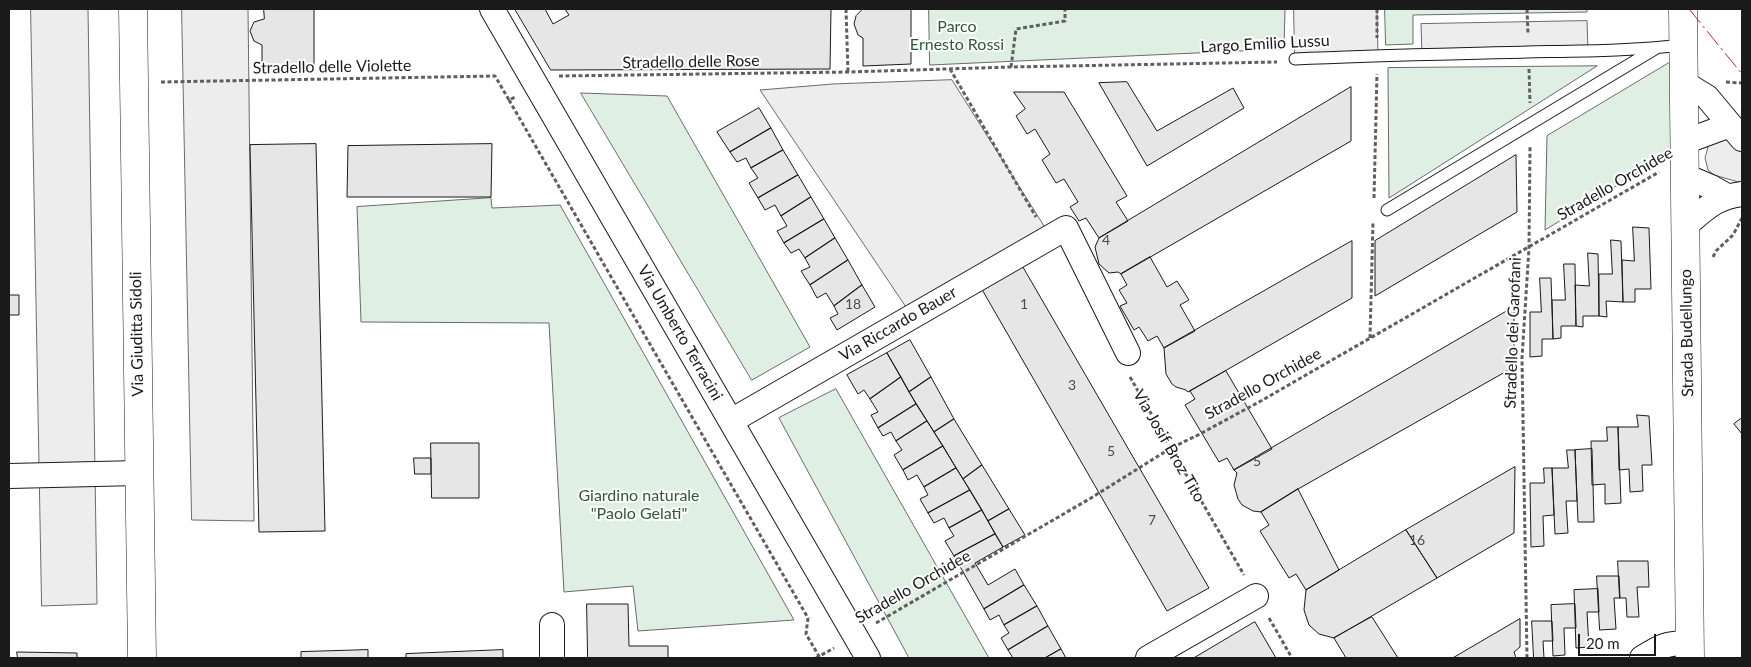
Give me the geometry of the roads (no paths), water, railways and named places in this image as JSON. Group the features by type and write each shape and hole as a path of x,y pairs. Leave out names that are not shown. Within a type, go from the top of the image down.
{"street":[{"name":"Via Giuditta Sidoli","path":"133,9 142,658"},
{"name":"Via Umberto Terracini","path":"492,9 868,658"},
{"name":"Strada Budellungo","path":"1683,9 1670,46 1684,83 1690,650"},
{"path":"1684,83 1707,97 1736,132 1685,158 1711,187 1737,201"},
{"path":"1686,225 1710,204 1737,201"},
{"name":"Via Riccardo Bauer","path":"731,421 1066,228 1128,353"},
{"path":"9,476 139,473"},
{"path":"1148,658 1256,596"},
{"path":"552,625 552,658"},
{"path":"1642,658 1662,646 1673,643 1690,650"}],"lane":[{"name":"Largo Emilio Lussu","path":"1295,59 1670,46"},
{"path":"1387,210 1530,124 1670,46"}],"park label":[{"name":"Parco Ernesto Rossi","path":"957,36"},
{"name":"Giardino naturale \"Paolo Gelati\"","path":"639,505"}]}
